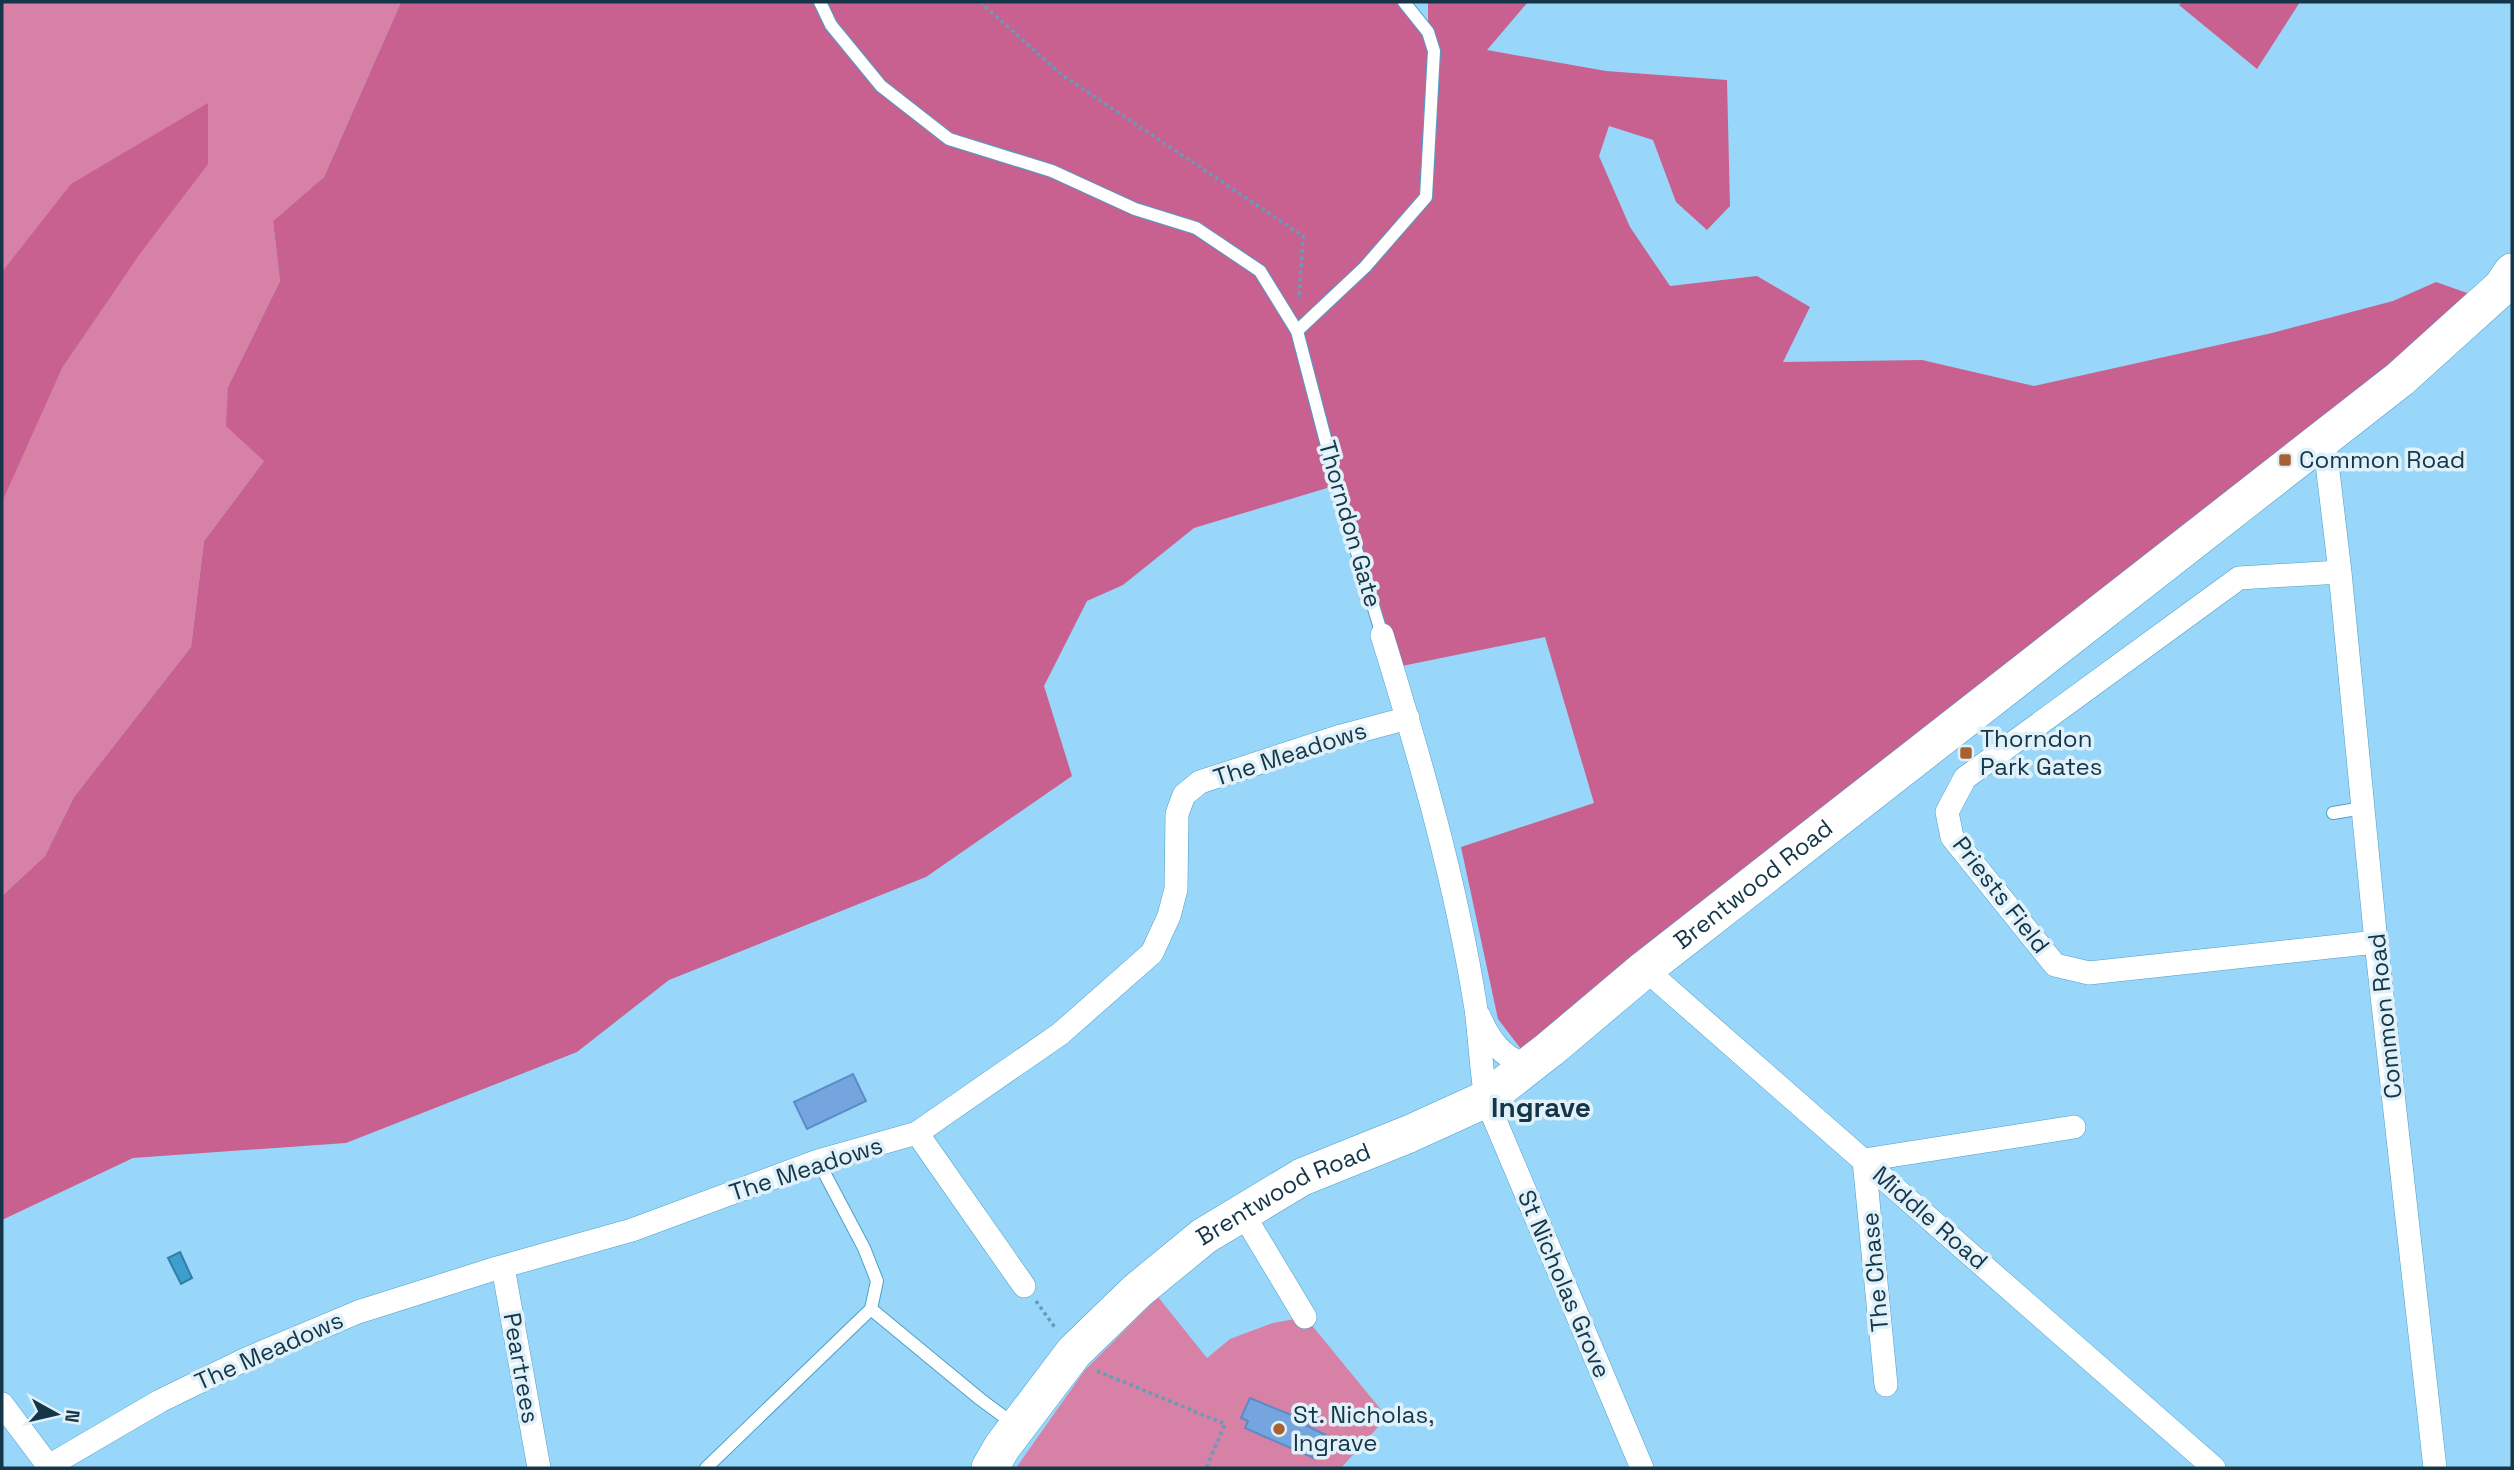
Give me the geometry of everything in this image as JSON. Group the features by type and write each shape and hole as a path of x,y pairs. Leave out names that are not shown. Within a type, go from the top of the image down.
{"main road":[{"name":"Brentwood Road","path":"989,1468 1072,1355 1137,1291 1204,1236 1302,1177 1486,1099 1644,969 2400,379 2502,287 2512,272"}],"street":[{"name":"Common Road","path":"2324,439 2340,572 2376,942 2435,1468"},
{"name":"Priests Field","path":"2340,572 2239,578 1965,778 1947,812 1952,838 2055,965 2089,973 2376,942"},
{"name":"Thorndon Gate","path":"1382,635 1443,843 1476,1010 1480,1065 1486,1099"},
{"name":"The Meadows","path":"50,1467 160,1401 244,1360 358,1312 632,1230 818,1161 917,1133 1060,1034 1153,953 1169,916 1176,889 1177,814 1184,795 1200,782 1341,736 1408,718"},
{"name":"Middle Road","path":"1644,969 2214,1468"},
{"path":"1476,1010 1489,1039 1513,1060 1527,1066"},
{"name":"St Nicholas Grove","path":"1486,1099 1642,1468"},
{"path":"1864,1160 2074,1127"},
{"path":"917,1133 1024,1286"},
{"name":"The Chase","path":"1864,1160 1885,1385"},
{"path":"1242,1212 1305,1317"},
{"name":"Peartrees","path":"503,1267 539,1468"},
{"path":"2,1404 50,1467"}],"lane":[{"name":"Thorndon Gate","path":"820,2 831,24 881,86 949,139 1052,171 1135,209 1196,228 1261,271 1297,331 1342,503 1382,635"},
{"path":"1297,331 1364,267 1426,197 1434,51 1428,32 1404,2"},
{"path":"2333,813 2363,808"},
{"path":"706,1468 871,1309 877,1281 864,1248 818,1161"},
{"path":"871,1309 1017,1427"}],"path":[{"path":"980,2 1062,75 1303,236 1297,331"},
{"path":"1024,1286 1072,1355 1226,1424 1206,1468"}],"shaded area":[{"path":"2,2 401,2 324,177 273,221 280,281 228,387 264,461 204,541 191,647 74,797 45,856 2,896"},
{"path":"401,2 1399,2 1428,31 1428,2 1528,2 1487,50 1606,71 1727,80 1730,206 1707,230 1676,202 1653,140 1609,126 1599,156 1630,227 1670,286 1757,276 1810,307 1783,362 1922,360 2034,386 2272,333 2393,301 2436,282 2487,300 1531,1062 1498,1019 1461,847 1594,803 1545,637 1392,668 1337,485 1194,528 1123,585 1087,601 1044,686 1072,776 926,877 669,980 577,1052 346,1143 133,1158 2,1220 2,896 45,856 74,797 191,647 204,541 264,461 226,426 228,387 280,281 273,221 324,177"},
{"path":"2183,2 2300,2 2257,69 2179,5"},
{"path":"208,103 208,164 139,255 62,368 2,502 2,272 71,184"},
{"path":"1158,1297 1207,1358 1230,1339 1273,1323 1305,1317 1387,1417 1341,1468 1016,1468 1085,1370"}],"water":[{"path":"180,1252 192,1278 181,1284 168,1258"}],"building":[{"path":"853,1074 866,1101 807,1129 794,1102"},
{"name":"St. Nicholas, Ingrave","path":"1250,1398 1308,1422 1307,1426 1326,1435 1316,1459 1245,1428 1248,1421 1241,1418"}],"place":[{"name":"Common Road","path":"2285,460"},
{"name":"Thorndon Park Gates","path":"1966,753"},
{"name":"St. Nicholas, Ingrave","path":"1279,1429"}],"district":[{"name":"Ingrave","path":"1541,1107"}]}
